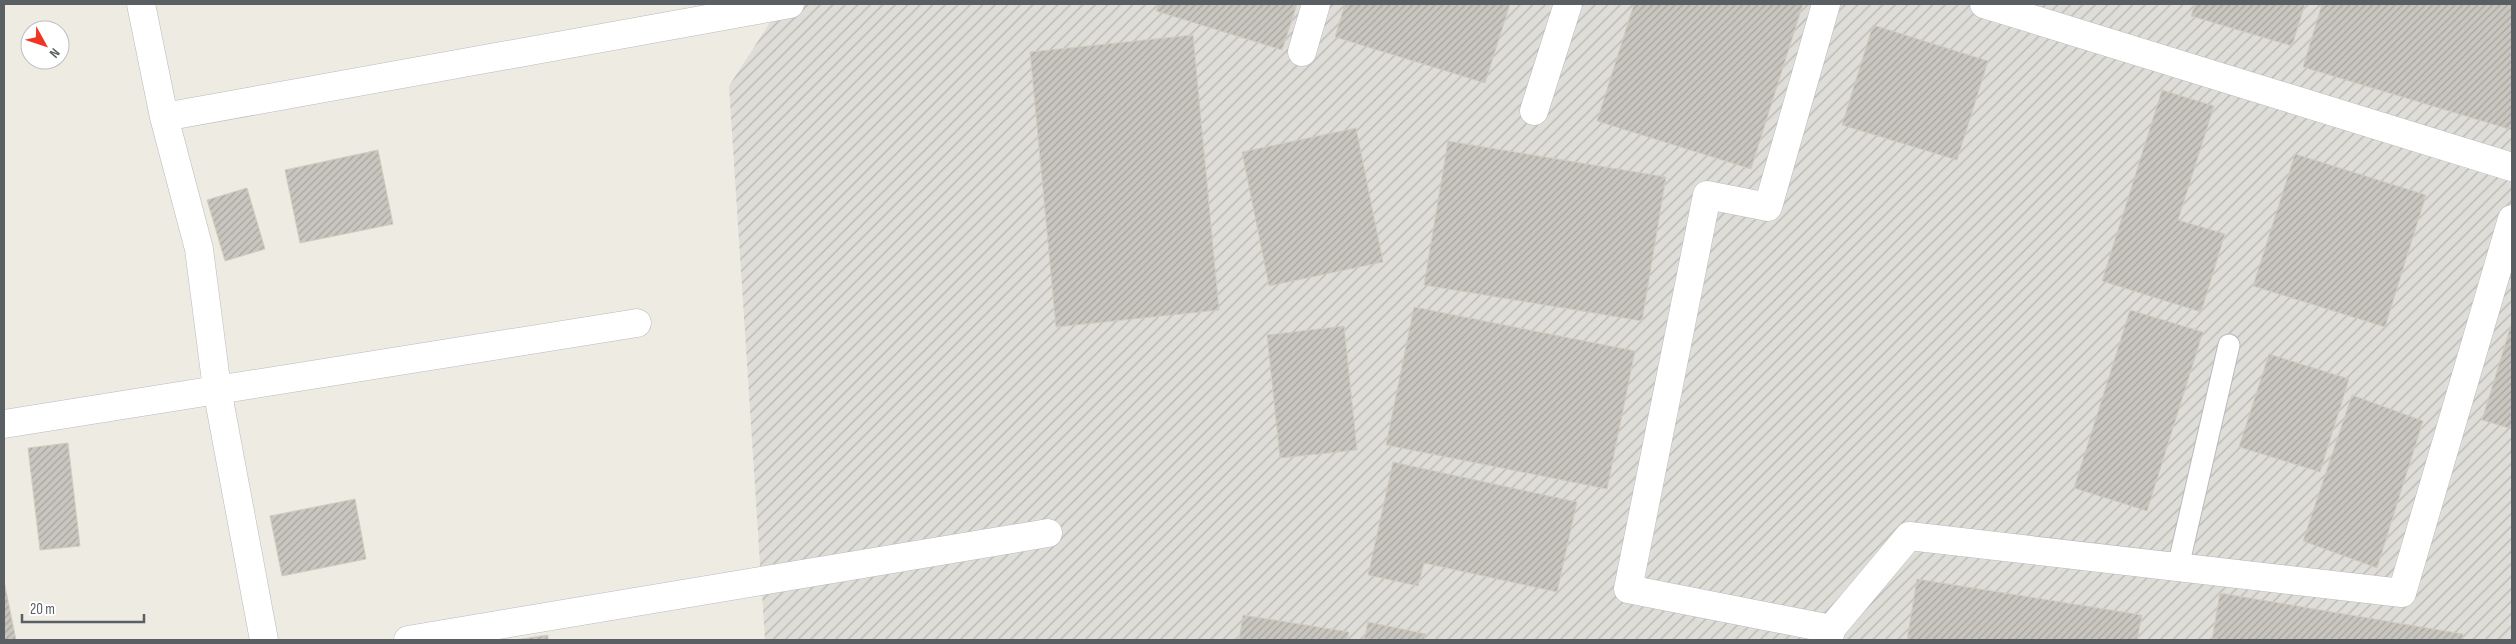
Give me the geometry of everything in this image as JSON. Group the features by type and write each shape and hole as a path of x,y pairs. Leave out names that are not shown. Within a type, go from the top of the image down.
{"street":[{"path":"141,4 164,117 200,248 216,389 264,640"},
{"path":"164,117 790,4"},
{"path":"1302,52 1316,4"},
{"path":"1534,111 1568,4"},
{"path":"1826,4 1768,207 1707,194 1628,588 1830,635 1909,536 2402,592 2512,219"},
{"path":"1984,4 2512,167"},
{"path":"4,424 637,323"},
{"path":"408,640 1048,533"}],"lane":[{"path":"2178,567 2229,345"}],"shaded area":[{"path":"782,4 2512,4 2512,640 765,640 729,86"}],"building":[{"path":"1158,4 1297,4 1282,50 1156,11"},
{"path":"1345,4 1510,4 1485,83 1335,37"},
{"path":"1634,4 1803,4 1751,169 1597,121"},
{"path":"2195,4 2305,4 2292,46 2191,16"},
{"path":"2322,4 2512,4 2512,130 2303,67"},
{"path":"1873,25 1988,61 1957,160 1842,125"},
{"path":"1193,35 1219,310 1056,327 1030,52"},
{"path":"2162,90 2214,106 2178,220 2225,234 2201,312 2102,281"},
{"path":"1356,128 1383,262 1269,286 1242,152"},
{"path":"1448,141 1666,177 1642,321 1424,285"},
{"path":"378,150 393,224 300,243 285,170"},
{"path":"2295,154 2426,195 2385,327 2253,286"},
{"path":"247,188 265,249 225,261 207,200"},
{"path":"1414,307 1635,351 1607,489 1386,445"},
{"path":"2130,310 2203,332 2147,511 2074,488"},
{"path":"2512,322 2512,429 2482,420"},
{"path":"1344,326 1357,450 1280,458 1267,335"},
{"path":"2269,354 2349,379 2320,472 2239,447"},
{"path":"2352,395 2423,421 2377,568 2303,541"},
{"path":"68,443 80,546 40,550 28,448"},
{"path":"1393,462 1577,502 1557,592 1424,563 1418,586 1368,575"},
{"path":"355,499 366,559 282,576 270,516"},
{"path":"1917,579 2142,615 2137,640 1907,640"},
{"path":"4,581 16,640 4,640"},
{"path":"2220,593 2463,634 2463,640 2212,640"},
{"path":"1243,615 1349,632 1347,640 1239,640"},
{"path":"1368,622 1426,634 1424,640 1364,640"},
{"path":"548,635 548,640 515,640"}]}
